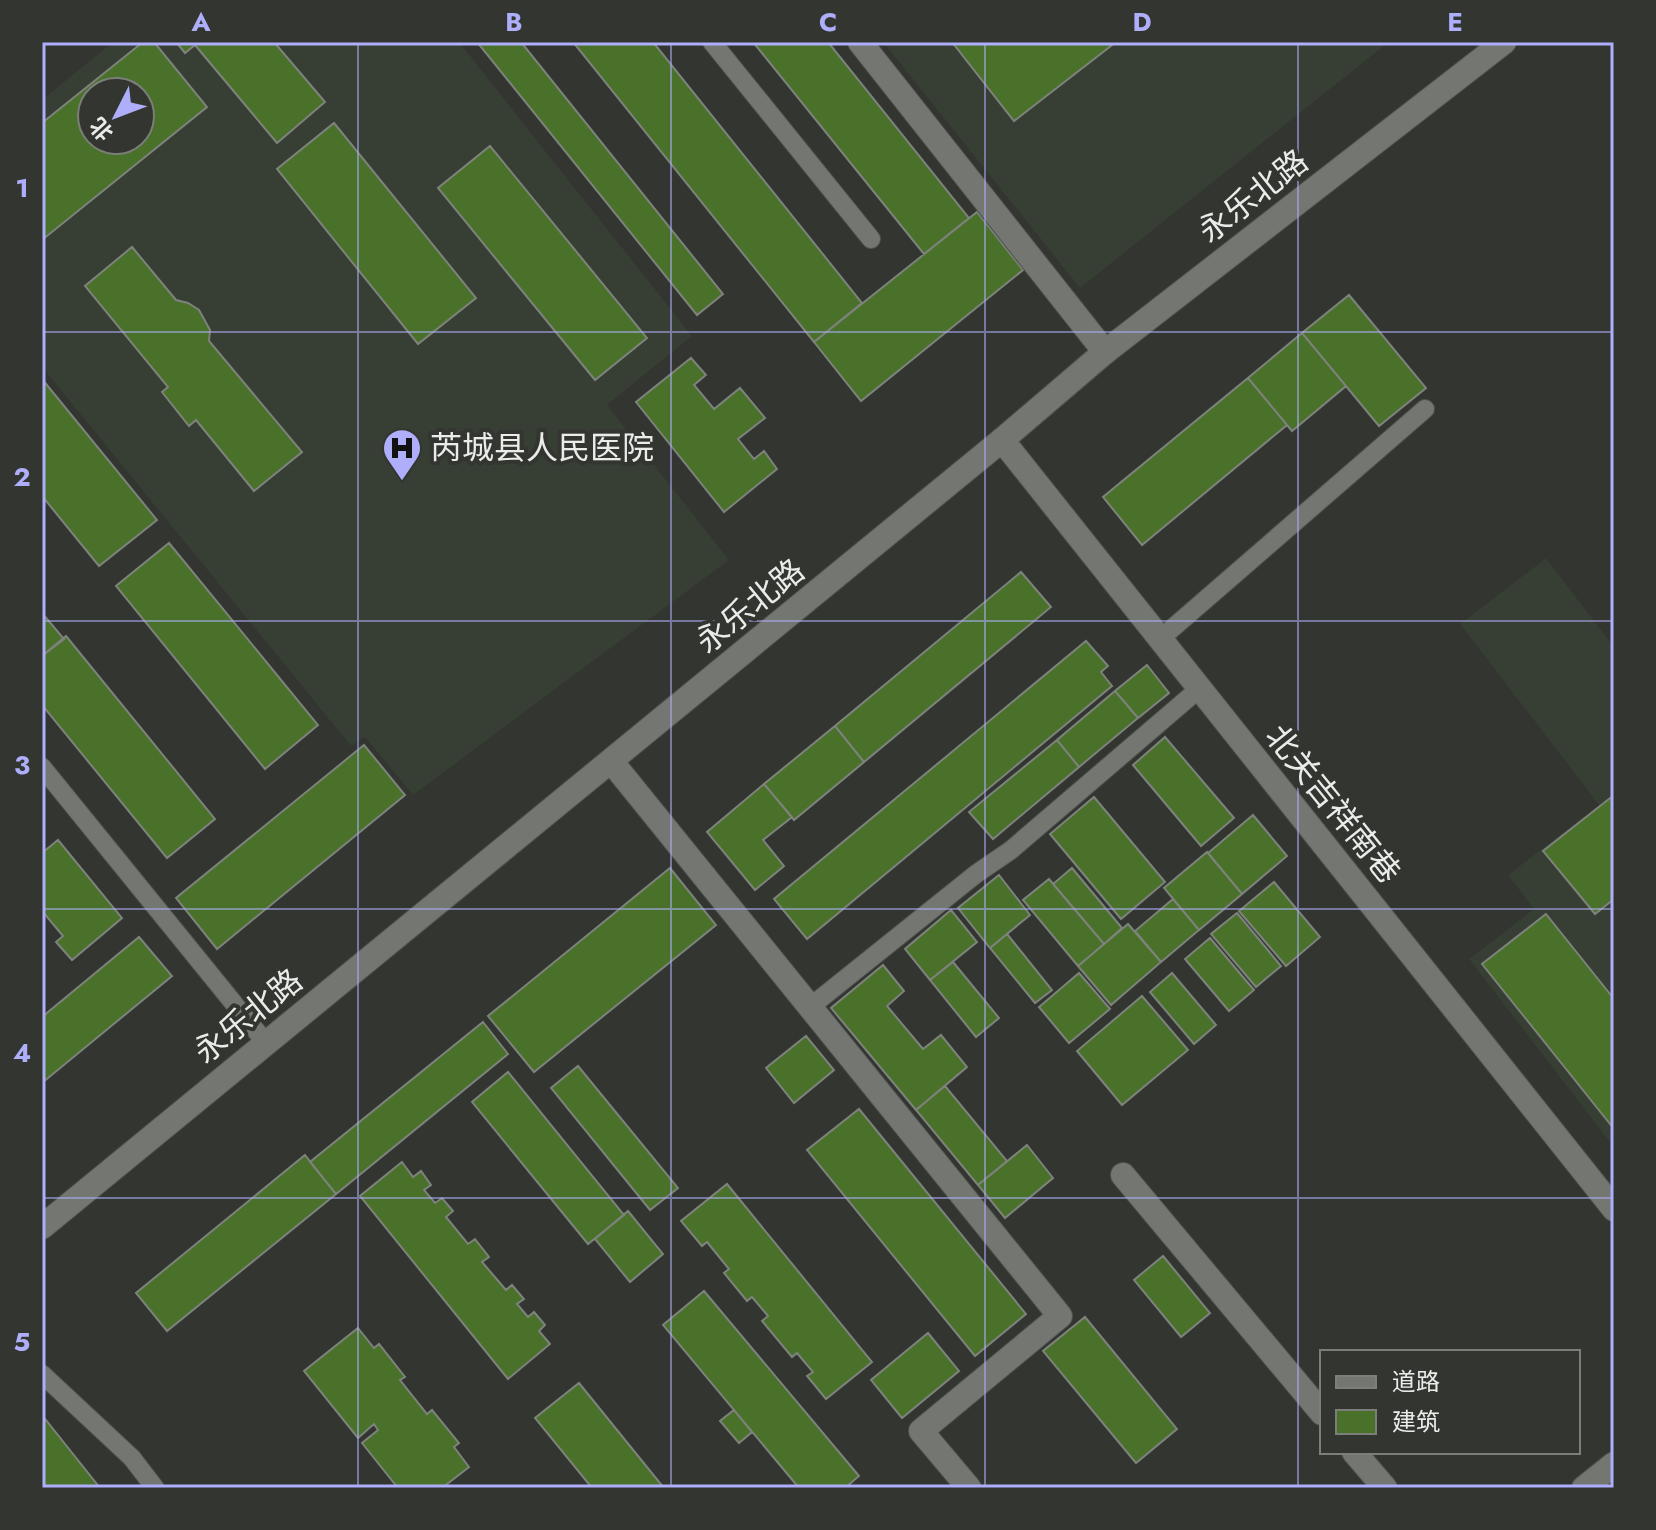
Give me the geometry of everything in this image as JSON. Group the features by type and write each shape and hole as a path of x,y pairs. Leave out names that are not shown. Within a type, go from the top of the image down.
{"street":[{"path":"860,42 1105,352"},
{"name":"永乐北路","path":"42,1227 1002,440 1105,352 1504,42"},
{"name":"北关吉祥南巷","path":"1002,440 1614,1209"},
{"path":"611,761 1060,1316 921,1431 969,1488"},
{"path":"1123,1175 1320,1411"},
{"path":"1356,1454 1385,1488"},
{"path":"1584,1488 1614,1464"}],"lane":[{"path":"712,42 871,239"},
{"path":"1160,639 1425,409"},
{"path":"810,1007 976,874 1011,850 1200,688"},
{"path":"42,767 266,1043"},
{"path":"42,1374 132,1458 155,1488"}],"shaded area":[{"name":"芮城县人民医院","path":"113,42 459,42 692,336 607,405 729,560 413,795 365,737 351,746 42,367 42,100"},
{"path":"883,42 1389,42 1080,288"},
{"path":"1546,558 1614,647 1614,1137 1609,1141 1469,959 1534,909 1508,875 1599,805 1460,624"}],"building":[{"path":"143,42 154,42 207,107 156,148 156,76 101,76"},
{"path":"176,42 274,42 325,102 277,143 195,45 185,53"},
{"path":"477,42 521,42 723,294 697,315"},
{"path":"573,42 653,42 862,303 814,342"},
{"path":"753,42 828,42 969,218 924,254"},
{"path":"952,42 1116,42 1014,121"},
{"path":"76,96 76,156 146,156 42,240 42,123"},
{"path":"334,123 476,298 418,344 277,169"},
{"path":"490,146 647,338 595,380 438,188"},
{"path":"977,212 1023,270 861,401 814,342"},
{"path":"132,247 176,300 199,310 210,330 209,341 302,452 254,491 196,420 189,426 162,392 168,387 85,286"},
{"path":"1349,295 1426,388 1379,426 1302,333"},
{"path":"1302,333 1346,386 1292,431 1248,378"},
{"path":"691,358 706,375 694,385 714,409 740,388 765,418 738,439 754,459 764,451 777,469 724,512 636,402"},
{"path":"1248,378 1287,425 1142,545 1103,497"},
{"path":"42,379 157,520 99,566 42,496"},
{"path":"169,543 318,725 265,769 116,586"},
{"path":"1021,572 1051,607 864,762 835,726"},
{"path":"42,613 64,639 42,656"},
{"path":"66,636 215,819 167,858 42,705 42,656"},
{"path":"1086,641 1108,666 1101,672 1112,686 807,939 774,899"},
{"path":"1147,665 1169,693 1138,718 1115,691"},
{"path":"1115,691 1138,718 1079,767 1057,740"},
{"path":"835,726 864,762 794,820 764,784"},
{"path":"1165,737 1234,818 1201,846 1133,765"},
{"path":"1057,740 1079,767 993,839 969,812"},
{"path":"364,745 405,795 217,949 176,898"},
{"path":"764,784 792,817 763,840 784,866 755,890 707,832"},
{"path":"1614,795 1614,899 1595,914 1543,851"},
{"path":"1094,797 1165,882 1121,919 1050,834"},
{"path":"1253,815 1287,856 1242,894 1208,853"},
{"path":"58,840 122,918 72,960 56,942 63,936 42,911 42,853"},
{"path":"1207,852 1242,894 1199,930 1164,888"},
{"path":"670,868 716,925 534,1072 488,1016"},
{"path":"1072,868 1122,928 1104,944 1053,884"},
{"path":"999,875 1030,915 990,948 958,908"},
{"path":"1049,879 1104,944 1078,966 1023,900"},
{"path":"1274,882 1320,937 1286,966 1239,911"},
{"path":"1173,899 1199,930 1161,962 1135,931"},
{"path":"951,910 977,942 930,980 905,949"},
{"path":"1237,913 1281,966 1256,987 1211,934"},
{"path":"1546,914 1614,999 1614,1129 1482,964"},
{"path":"1128,924 1161,962 1111,1005 1078,966"},
{"path":"1007,934 1052,990 1035,1003 990,948"},
{"path":"139,937 172,976 42,1083 42,1017"},
{"path":"1210,938 1254,990 1229,1011 1185,959"},
{"path":"953,962 999,1018 976,1037 930,980"},
{"path":"883,965 904,991 887,1006 923,1049 941,1035 967,1067 916,1110 831,1008"},
{"path":"1079,973 1110,1009 1069,1043 1039,1007"},
{"path":"1172,973 1216,1025 1194,1044 1150,992"},
{"path":"1142,996 1188,1050 1122,1105 1077,1051"},
{"path":"483,1022 508,1054 336,1194 310,1162"},
{"path":"806,1036 834,1070 794,1103 766,1068"},
{"path":"578,1066 678,1188 650,1210 551,1088"},
{"path":"508,1072 624,1215 588,1244 472,1102"},
{"path":"945,1086 1007,1161 978,1185 916,1110"},
{"path":"859,1109 1026,1314 975,1356 807,1150"},
{"path":"1027,1145 1053,1178 1005,1218 978,1185"},
{"path":"305,1155 336,1194 167,1331 136,1293"},
{"path":"402,1162 413,1177 421,1171 431,1185 424,1190 435,1203 442,1198 453,1211 446,1217 468,1244 475,1239 489,1257 482,1262 506,1290 512,1285 524,1299 517,1304 528,1317 534,1312 545,1325 539,1331 550,1344 508,1379 360,1196"},
{"path":"727,1184 872,1362 826,1399 807,1376 813,1372 797,1353 792,1357 762,1321 768,1316 752,1297 747,1301 724,1273 729,1269 707,1242 702,1246 681,1221"},
{"path":"628,1211 663,1254 630,1282 595,1239"},
{"path":"1163,1256 1210,1313 1181,1337 1134,1280"},
{"path":"704,1291 859,1476 845,1488 799,1488 663,1325"},
{"path":"1085,1317 1177,1429 1136,1463 1043,1351"},
{"path":"358,1328 374,1348 379,1344 405,1377 400,1380 427,1414 432,1410 459,1443 454,1447 469,1467 442,1488 398,1488 362,1443 378,1430 374,1424 358,1438 304,1371"},
{"path":"928,1333 959,1371 902,1418 871,1380"},
{"path":"579,1383 664,1488 592,1488 535,1418"},
{"path":"734,1410 752,1432 739,1443 720,1421"},
{"path":"42,1415 100,1488 47,1488 42,1481"}],"place":[{"name":"芮城县人民医院","path":"402,482"}]}
